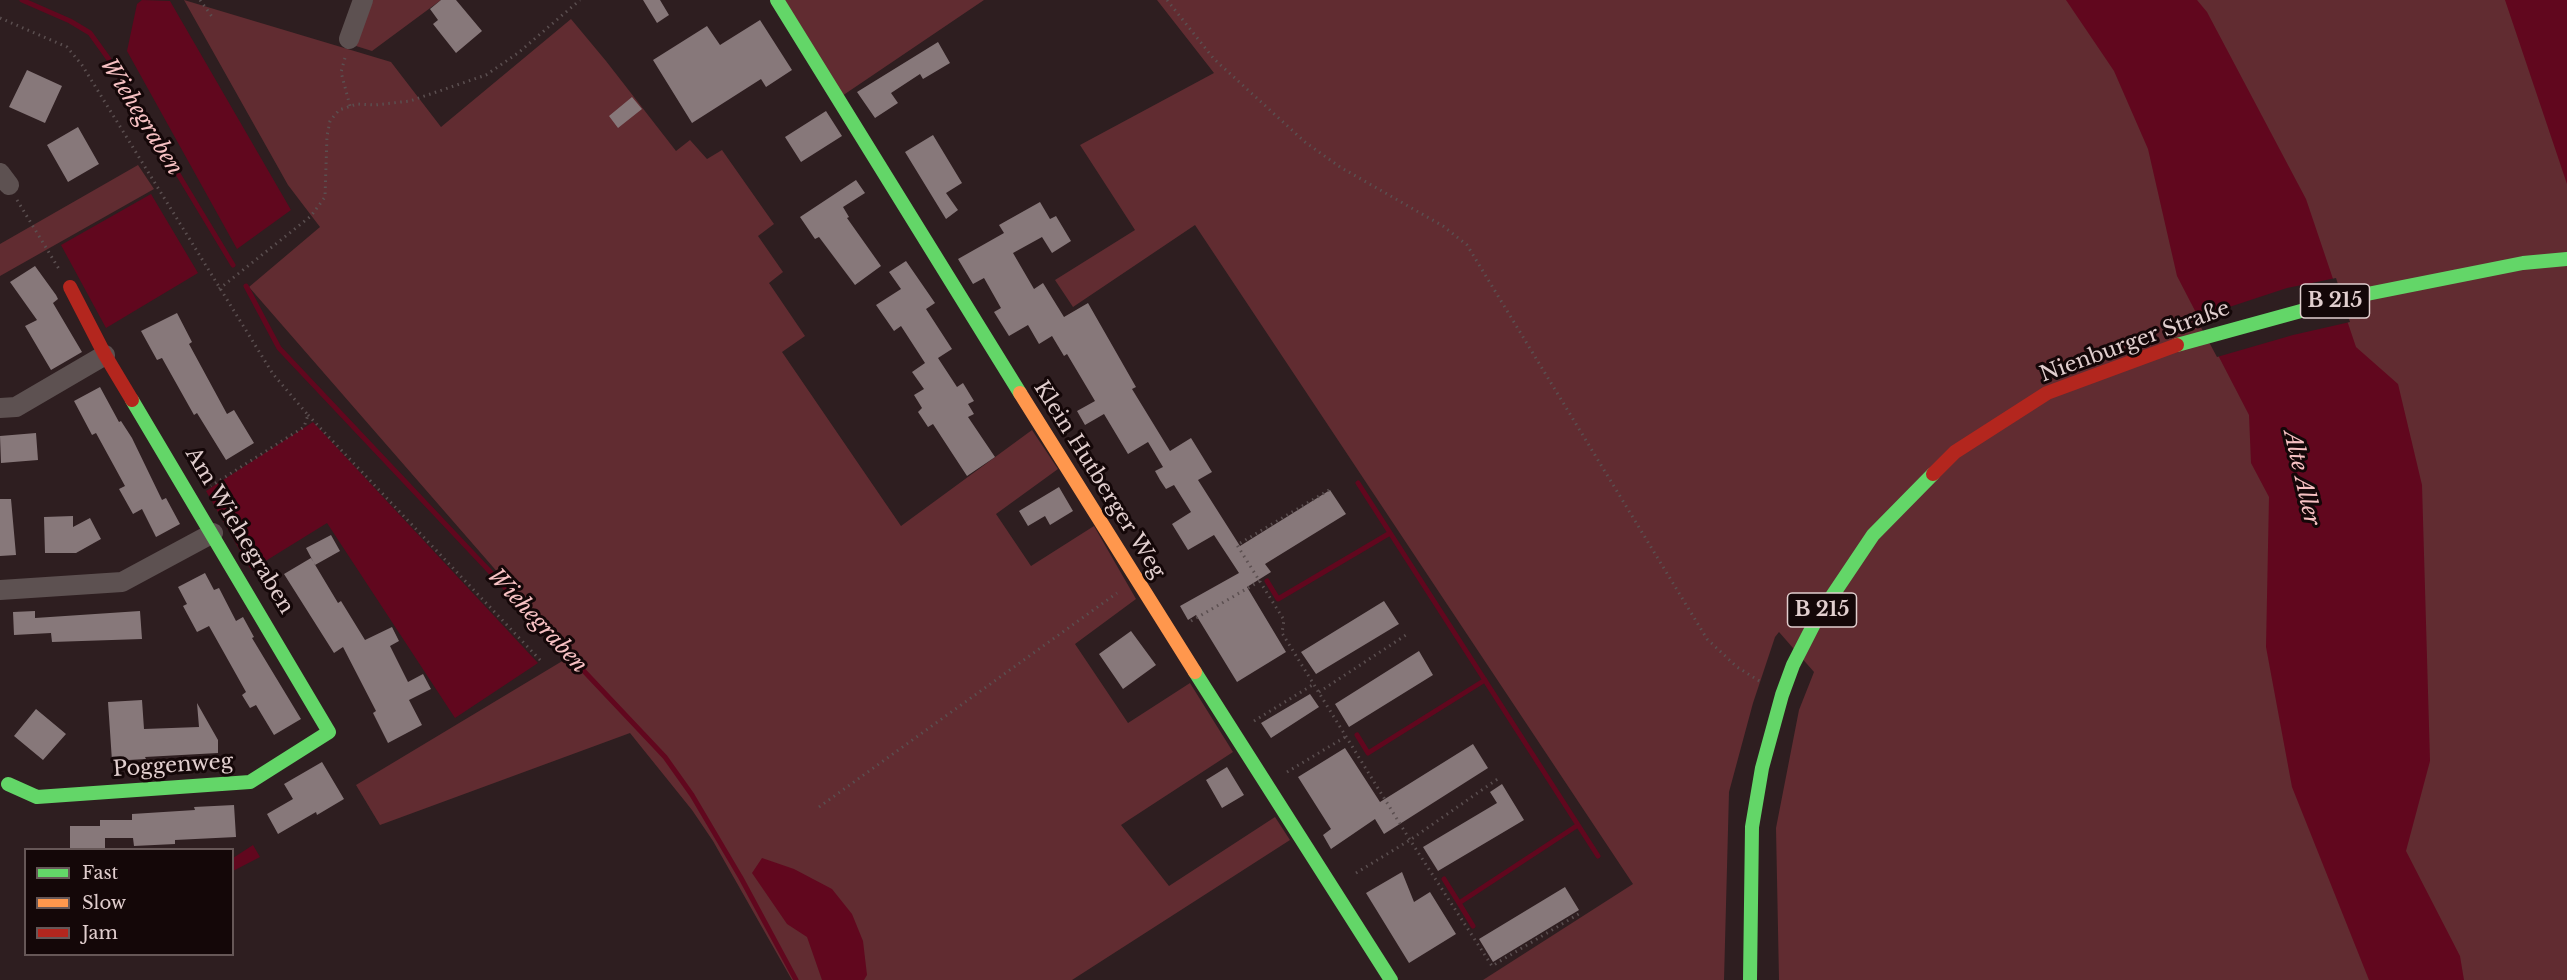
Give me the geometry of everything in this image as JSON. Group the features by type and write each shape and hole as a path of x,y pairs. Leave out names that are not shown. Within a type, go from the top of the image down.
{"street":[{"path":"349,39 363,0"},
{"name":"Klein Hutberger Weg","path":"777,0 1136,579 1390,980"},
{"name":"Nienburger Straße","path":"1750,980 1752,827 1762,768 1782,695 1793,665 1816,620 1873,535 1955,452 2047,393 2108,369 2253,322 2352,297 2523,263 2567,259"},
{"name":"Am Wiehegraben","path":"69,286 105,355 213,533 329,732"},
{"path":"0,408 16,407 105,355"},
{"path":"0,590 122,582 213,533"},
{"name":"Poggenweg","path":"8,784 37,797 250,782 329,732"}],"path":[{"path":"200,0 213,18"},
{"path":"219,289 311,216 325,197 326,146 330,122 339,110 357,104 375,105 410,101 486,75 518,52 580,0"},
{"path":"1167,0 1214,59 1305,142 1340,167 1443,226 1467,245 1707,639 1737,667 1768,686"},
{"path":"0,18 67,47 82,65 273,374 308,415 542,662"},
{"path":"349,39 341,72 350,106"},
{"path":"4,179 69,286"},
{"path":"192,498 304,427 308,415"},
{"path":"1329,490 1237,545 1284,620 1282,633 1410,840 1492,966 1582,912"},
{"path":"819,807 1136,579"},
{"path":"1170,633 1260,581"},
{"path":"1319,692 1406,635"},
{"path":"1234,733 1314,684"},
{"path":"1266,784 1347,736"},
{"path":"1356,873 1410,840 1499,778"}],"shaded area":[{"path":"184,0 391,62 441,127 571,19 676,151 690,140 707,159 722,150 774,224 758,236 783,272 769,283 805,336 782,352 901,526 1032,430 1058,469 996,514 1031,566 1094,526 1136,599 1075,644 1128,723 1190,683 1233,752 1121,825 1169,886 1275,817 1290,840 1072,980 792,980 713,841 692,810 630,733 380,825 356,785 569,657 249,287 320,227 288,185"},
{"path":"373,0 441,0 372,51 356,46"},
{"path":"782,0 984,0 839,98"},
{"path":"1157,0 2567,0 2567,980 1779,980 1776,828 1799,710 1814,672 1779,632 1775,637 1753,703 1729,792 1724,980 1483,980 1633,884 1195,225 1073,307 1055,280 1135,230 1080,145 1214,73"},
{"path":"138,165 154,189 0,276 0,244"}],"water":[{"path":"142,0 170,1 291,210 237,249 127,51 137,4"},
{"name":"Alte Aller","path":"2066,0 2197,0 2207,12 2306,199 2356,347 2398,384 2422,485 2430,761 2406,851 2460,956 2464,980 2369,980 2292,787 2266,647 2269,497 2251,463 2249,415 2177,276 2148,149 2114,71"},
{"path":"2505,0 2567,0 2567,184"},
{"path":"151,194 198,273 106,328 61,245"},
{"path":"313,422 538,663 455,718 327,523 251,570 206,491"},
{"path":"253,845 260,857 234,870 234,857"},
{"path":"762,858 794,869 832,889 852,914 863,941 867,975 864,980 822,980 807,937 787,924 752,873"}],"pier":[{"path":"2336,278 2350,322 2293,335 2217,357 2196,318 2287,288"}],"building":[{"path":"441,0 456,0 482,31 456,53 433,24 438,20 430,9"},
{"path":"643,0 660,0 669,15 657,23"},
{"path":"760,20 792,70 766,87 761,79 692,123 653,60 707,26 720,45"},
{"path":"938,42 950,63 923,79 920,74 891,93 898,103 875,118 857,92"},
{"path":"27,70 62,86 45,123 9,107"},
{"path":"632,97 642,109 618,128 609,116"},
{"path":"826,111 842,136 801,162 785,137"},
{"path":"78,127 99,164 68,182 47,145"},
{"path":"933,135 962,183 946,193 958,210 946,219 905,152"},
{"path":"856,180 865,193 843,207 849,217 847,218 881,266 855,285 819,237 815,239 800,217"},
{"path":"1040,202 1050,219 1056,216 1071,241 1052,253 1042,237 1013,253 1034,289 1043,283 1064,317 1088,303 1136,387 1132,389 1170,451 1191,438 1212,472 1198,480 1240,546 1330,490 1346,514 1265,564 1271,572 1247,587 1286,652 1237,682 1196,615 1188,620 1180,606 1239,573 1214,535 1188,550 1172,524 1191,512 1174,485 1166,489 1160,480 1155,471 1163,467 1148,442 1128,454 1104,414 1085,425 1077,411 1095,401 1067,354 1064,356 1052,336 1039,344 1028,325 1009,336 994,312 1001,308 984,278 973,284 958,259 1004,233 999,225"},
{"path":"906,261 935,303 926,309 952,349 938,358 957,387 963,383 974,401 968,404 974,414 968,417 995,457 967,476 933,424 928,427 918,412 922,408 914,395 924,389 912,372 925,363 901,326 894,331 876,305 901,289 889,272"},
{"path":"35,266 56,295 58,299 53,303 82,352 51,370 25,326 37,320 10,282"},
{"path":"177,313 192,342 189,344 227,414 234,410 254,443 226,460 197,413 194,415 162,358 157,360 141,331"},
{"path":"100,387 119,422 121,421 132,438 162,500 166,498 180,524 156,537 142,509 133,514 119,489 125,486 96,433 92,435 74,401"},
{"path":"36,433 38,460 1,463 0,436"},
{"path":"1059,487 1073,511 1050,525 1045,516 1028,526 1019,511"},
{"path":"0,499 11,499 16,555 0,556"},
{"path":"73,516 73,527 90,518 101,539 76,553 45,553 44,517"},
{"path":"331,535 340,551 315,565 306,548"},
{"path":"311,558 338,603 341,601 365,640 392,627 399,641 390,646 408,682 423,674 431,689 409,700 422,725 388,743 373,713 376,711 343,647 334,653 284,574"},
{"path":"205,573 214,590 219,588 236,621 243,617 254,637 252,638 301,719 274,735 256,705 250,708 242,695 246,692 209,626 197,632 183,606 187,604 178,587"},
{"path":"1384,601 1399,624 1316,674 1301,652"},
{"path":"35,611 35,618 140,611 142,639 52,642 51,633 14,635 13,612"},
{"path":"1131,631 1156,665 1123,689 1099,654"},
{"path":"1419,651 1433,675 1349,727 1335,704"},
{"path":"1310,694 1319,707 1271,738 1261,723"},
{"path":"142,700 144,729 199,727 197,703 218,740 218,753 112,761 108,702"},
{"path":"36,709 66,734 43,760 14,736"},
{"path":"1473,744 1488,768 1384,834 1375,819 1331,849 1323,835 1331,829 1298,777 1345,748 1380,802"},
{"path":"322,762 344,799 278,834 267,814 293,799 284,784"},
{"path":"1227,767 1244,795 1222,808 1206,780"},
{"path":"1502,784 1524,820 1438,871 1423,847 1497,803 1490,792"},
{"path":"234,805 236,837 175,840 175,844 134,846 133,838 105,838 105,848 70,848 70,826 100,826 100,820 132,820 132,814 195,810 194,807"},
{"path":"1402,872 1414,902 1430,892 1456,934 1409,963 1366,893"},
{"path":"1565,887 1579,910 1493,962 1479,939"}],"waterway":[{"name":"Wiehegraben","path":"22,0 70,21 90,33 108,58 233,265"},
{"name":"Wiehegraben","path":"246,286 279,348 665,757 692,795 741,878 796,980"},
{"path":"1358,483 1598,856"},
{"path":"1267,581 1278,599 1390,533"},
{"path":"1357,735 1368,753 1485,680"},
{"path":"1444,879 1459,903 1578,825"},
{"path":"1459,903 1473,926"}],"traffic: fast":[{"path":"777,0 1020,393"},
{"path":"2177,345 2352,297 2523,263 2567,259"},
{"path":"8,784 37,797 250,782 329,732 132,400"},
{"path":"1750,980 1752,827 1762,768 1782,695 1793,665 1816,620 1873,535 1933,474"},
{"path":"1195,672 1391,980"}],"traffic: slow":[{"path":"1020,393 1195,672"}],"traffic: jam":[{"path":"70,287 105,355 132,400"},
{"path":"1933,474 1955,452 2047,393 2177,345"}]}
